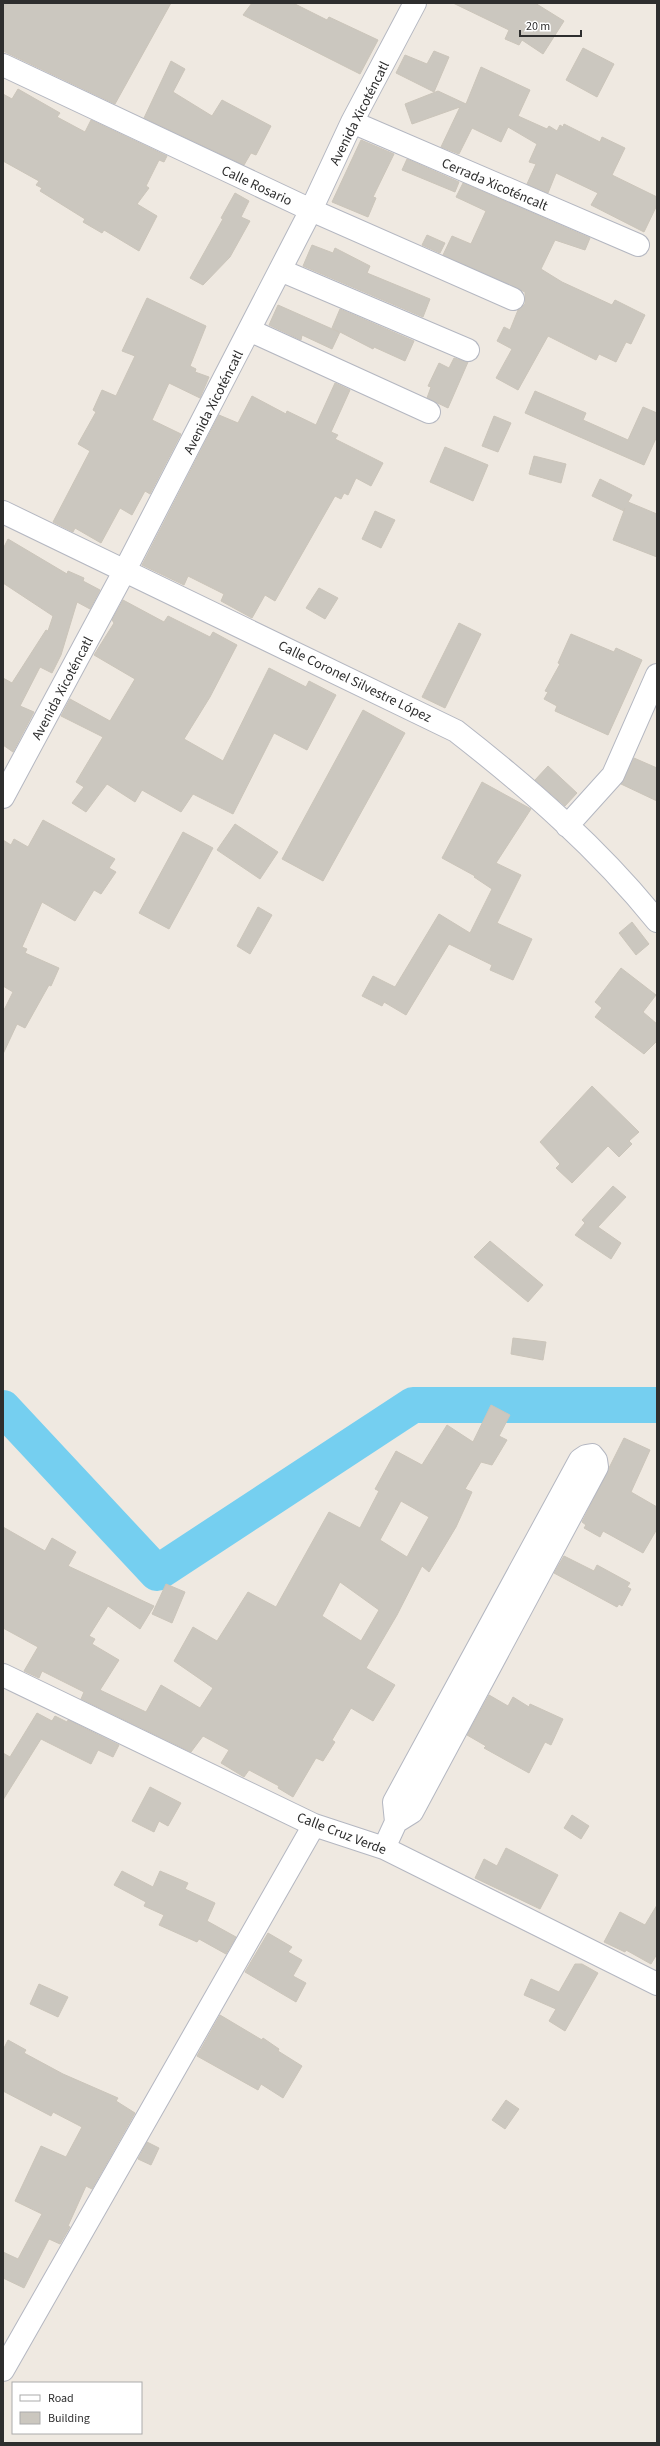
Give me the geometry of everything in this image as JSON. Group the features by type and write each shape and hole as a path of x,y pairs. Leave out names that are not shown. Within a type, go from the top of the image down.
{"street":[{"name":"Avenida Xicoténcatl","path":"3,797 125,570 250,330 311,210 352,122 416,3"},
{"name":"Calle Rosario","path":"3,65 311,210 513,299"},
{"name":"Cerrada Xicoténcalt","path":"352,122 638,245"},
{"path":"280,270 468,350"},
{"path":"250,330 429,412"},
{"name":"Calle Coronel Silvestre López","path":"3,512 456,731 514,776 567,826 631,889 657,922"},
{"path":"567,826 613,775 657,675"},
{"path":"384,1848 396,1822 394,1802 580,1460 586,1456 592,1455 596,1460 597,1467 412,1812 396,1822"},
{"name":"Calle Cruz Verde","path":"3,1675 314,1825 384,1848 657,1984"},
{"path":"3,2370 314,1825"}],"building":[{"path":"3,3 171,3 115,104 3,51"},
{"path":"252,3 293,3 327,20 329,17 378,40 360,74 243,15"},
{"path":"453,3 535,3 564,21 543,54 522,40 519,45 505,39 509,30"},
{"path":"583,48 614,64 597,97 566,80"},
{"path":"434,51 449,57 434,92 396,73 405,55 427,64"},
{"path":"171,61 185,69 173,92 212,116 222,100 271,126 256,155 251,153 244,165 144,118"},
{"path":"481,67 530,90 518,116 547,129 549,126 557,131 560,125 563,127 564,124 600,142 602,137 625,148 612,175 657,197 657,205 644,232 591,205 598,193 556,173 548,193 527,184 536,164 529,162 537,144 508,127 501,142 472,128 459,154 441,147 460,107 412,124 405,104 438,91 466,104"},
{"path":"18,89 60,113 57,117 85,132 91,120 167,156 164,162 159,160 146,186 149,188 137,204 157,216 139,251 104,230 102,233 83,222 85,219 40,191 42,188 36,185 39,181 3,161 3,94 12,99"},
{"path":"361,140 394,154 373,197 376,198 368,217 332,202"},
{"path":"407,159 459,182 455,192 402,170"},
{"path":"463,183 590,238 585,250 555,240 541,269 562,282 612,305 615,300 645,315 631,344 626,342 616,362 599,354 596,360 548,336 518,390 496,378 512,349 497,341 504,327 510,330 518,310 525,304 525,292 443,255 452,236 471,244 486,211 456,197"},
{"path":"235,193 249,201 241,217 250,221 230,257 203,285 190,278 223,219 221,218"},
{"path":"427,235 445,243 440,253 422,245"},
{"path":"312,245 333,253 335,248 370,266 367,273 430,299 423,317 303,266"},
{"path":"147,298 206,326 190,366 196,369 195,372 209,377 200,398 169,383 152,420 181,434 150,494 145,491 132,515 120,508 101,543 75,528 73,532 53,522 90,451 78,444 96,412 93,410 102,390 116,396 135,356 122,351"},
{"path":"278,305 339,332 332,328 340,309 414,341 405,361 374,347 373,349 340,332 332,349 302,335 301,340 269,325"},
{"path":"454,358 468,362 448,408 427,398 431,387 428,386 439,363 449,368"},
{"path":"335,383 350,390 331,432 338,435 335,439 383,463 371,486 356,478 348,495 344,493 341,499 335,496 275,601 265,595 252,618 221,601 224,594 188,576 184,585 142,565 219,415 238,423 252,396 286,414 287,411 316,425"},
{"path":"535,391 586,413 583,420 628,440 643,407 657,413 657,436 644,465 525,413"},
{"path":"494,416 511,423 498,452 482,446"},
{"path":"445,447 488,465 473,501 430,482"},
{"path":"534,456 566,464 561,483 529,474"},
{"path":"600,479 632,495 628,502 657,514 657,557 613,540 624,511 592,496"},
{"path":"375,511 395,520 381,548 362,539"},
{"path":"8,539 67,574 68,571 84,578 83,581 100,590 90,609 77,602 61,655 52,673 40,667 20,706 34,712 13,752 3,745 3,678 12,683 46,630 48,631 53,616 3,583 3,549"},
{"path":"319,588 338,598 325,619 306,608"},
{"path":"123,600 164,622 168,616 210,637 213,632 237,645 210,697 184,739 223,761 269,668 306,687 309,681 336,695 307,750 274,733 233,814 193,794 181,812 142,790 135,802 107,784 86,812 72,803 84,787 76,782 103,737 61,716 70,699 110,721 135,679 94,655 114,623 112,620"},
{"path":"459,623 481,634 445,708 422,697"},
{"path":"571,634 614,652 616,648 642,660 608,735 555,711 557,706 544,699 548,692 545,691 560,664 558,663"},
{"path":"363,710 405,733 323,881 282,859"},
{"path":"634,758 657,768 657,801 621,784"},
{"path":"548,766 577,793 565,806 535,780"},
{"path":"482,782 531,809 496,863 521,875 497,923 532,939 513,980 490,970 492,965 449,944 406,1015 384,1002 382,1006 362,996 373,976 395,987 439,914 470,933 492,889 474,877 475,876 442,858"},
{"path":"43,820 115,859 109,868 116,872 101,894 94,890 75,921 42,902 22,947 27,949 25,953 59,968 51,986 49,985 25,1028 17,1024 3,1054 3,1012 13,992 3,986 3,840 11,845 14,839 28,847"},
{"path":"235,824 278,852 260,879 217,850"},
{"path":"183,832 213,848 169,929 139,913"},
{"path":"258,907 272,915 250,954 237,946"},
{"path":"632,922 649,944 636,955 619,933"},
{"path":"621,968 656,995 643,1012 657,1024 657,1041 644,1054 595,1017 602,1008 595,1002"},
{"path":"592,1086 639,1132 629,1141 632,1144 619,1157 608,1146 572,1183 556,1168 560,1164 540,1142"},
{"path":"613,1186 626,1197 598,1227 621,1243 611,1259 575,1235 585,1223 582,1220"},
{"path":"490,1241 543,1285 528,1302 474,1257"},
{"path":"513,1338 546,1342 543,1360 511,1354"},
{"path":"491,1405 510,1415 499,1436 507,1440 492,1465 481,1462 465,1489 472,1492 456,1527 429,1572 422,1566 397,1615 366,1668 395,1685 373,1721 351,1708 332,1740 335,1742 323,1761 316,1758 293,1797 278,1788 279,1786 249,1770 244,1777 221,1763 229,1750 203,1736 191,1752 81,1699 84,1692 42,1671 39,1678 24,1671 38,1647 3,1628 3,1527 45,1551 52,1538 76,1552 68,1566 154,1606 140,1629 108,1606 89,1636 95,1639 92,1644 119,1660 100,1690 146,1712 161,1685 200,1708 213,1688 174,1661 193,1627 217,1641 248,1592 276,1607 329,1512 360,1528 379,1491 375,1489 396,1451 422,1465 447,1425 473,1442","holes":["401,1501 429,1517 407,1557 380,1540","340,1582 379,1610 361,1641 322,1616"]},
{"path":"624,1438 650,1450 631,1492 657,1507 657,1529 643,1553 603,1531 600,1537 584,1528 586,1525 582,1522"},
{"path":"564,1556 594,1571 597,1565 630,1583 627,1587 631,1589 622,1606 619,1604 617,1607 554,1573"},
{"path":"166,1584 185,1592 172,1623 152,1614"},
{"path":"489,1695 508,1706 513,1697 529,1707 530,1704 563,1719 551,1745 545,1742 529,1773 484,1748 486,1746 467,1735"},
{"path":"37,1713 52,1721 55,1716 67,1722 68,1720 119,1745 113,1757 98,1750 91,1764 41,1739 3,1800 3,1753 10,1757"},
{"path":"150,1787 181,1803 168,1826 159,1821 154,1832 132,1821"},
{"path":"572,1815 589,1826 581,1839 564,1828"},
{"path":"506,1848 558,1875 540,1909 475,1878 484,1859 497,1866"},
{"path":"122,1871 153,1887 160,1871 188,1883 185,1889 215,1903 207,1921 236,1937 226,1954 199,1939 197,1942 159,1925 164,1915 144,1906 146,1902 114,1885"},
{"path":"657,1905 657,1954 651,1964 626,1950 625,1952 604,1942 620,1912 645,1925"},
{"path":"268,1933 292,1947 288,1952 302,1960 293,1976 306,1983 296,2002 245,1972"},
{"path":"575,1964 582,1964 598,1973 565,2031 549,2021 556,2009 524,1995 531,1979 559,1992"},
{"path":"39,1984 68,1997 58,2017 30,2004"},
{"path":"220,2015 262,2040 263,2038 279,2049 278,2051 302,2066 283,2098 261,2084 258,2090 197,2056"},
{"path":"8,2040 26,2050 24,2053 63,2074 118,2098 116,2101 135,2113 92,2189 86,2186 68,2226 70,2227 60,2244 49,2239 24,2288 3,2278 3,2252 18,2259 42,2214 15,2201 41,2146 66,2157 82,2127 53,2112 51,2116 3,2091 3,2050"},
{"path":"506,2100 519,2109 505,2129 492,2120"},
{"path":"147,2142 159,2148 151,2165 138,2159"}],"waterway":[{"path":"3,1408 157,1573 413,1405 657,1405"}]}
